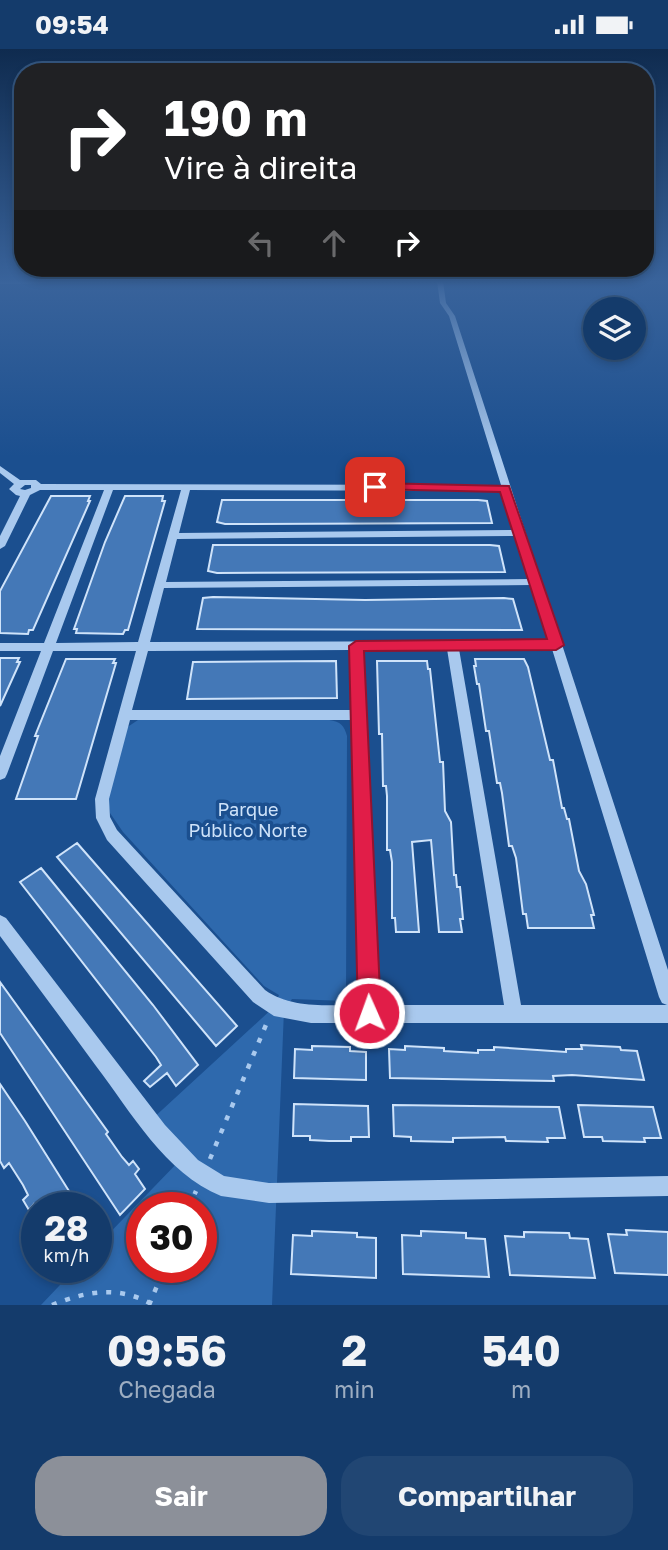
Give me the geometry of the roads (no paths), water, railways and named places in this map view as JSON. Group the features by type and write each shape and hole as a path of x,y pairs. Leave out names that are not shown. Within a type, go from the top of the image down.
{"street":[{"path":"459,340 668,997"},
{"path":"0,469 20,484"},
{"path":"26,493 14,491 20,484 33,482 37,487"},
{"path":"0,546 26,493 37,487 505,488"},
{"path":"186,487 102,799 103,818 112,835 259,996 274,1007 298,1014 668,1014"},
{"path":"0,774 110,488"},
{"path":"173,536 520,533"},
{"path":"160,585 537,582"},
{"path":"453,645 514,1014"},
{"path":"0,647 556,645"},
{"path":"356,646 369,1013"},
{"path":"125,715 358,715"},
{"path":"0,923 158,1132 191,1167 221,1187 269,1193 668,1186"}],"park label":[{"name":"Parque Público Norte","path":"248,820"}]}
